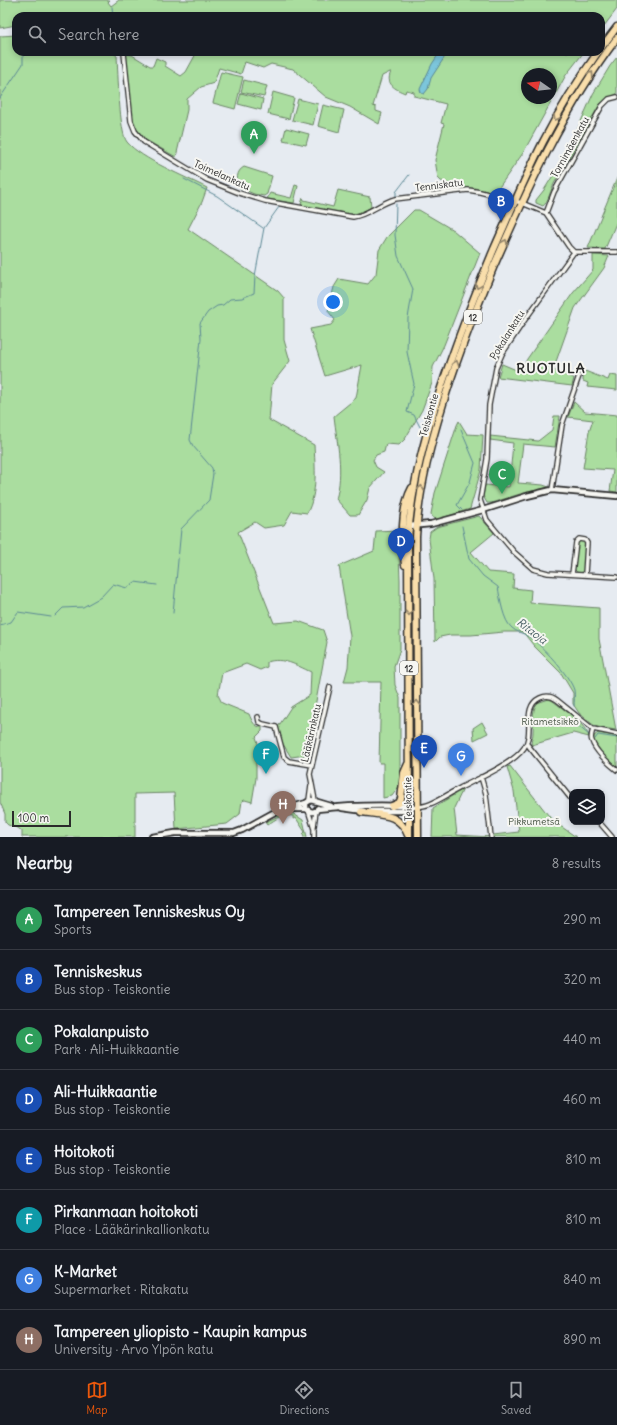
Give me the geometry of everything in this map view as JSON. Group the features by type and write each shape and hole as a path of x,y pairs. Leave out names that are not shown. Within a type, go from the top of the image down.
{"highway":[{"path":"605,43 617,27"},
{"name":"Teiskontie","path":"605,54 617,38"},
{"name":"Teiskontie","path":"409,837 409,526 415,483 423,444 459,336 515,201 544,140 576,84 595,56"},
{"name":"Teiskontie","path":"418,837 416,526 420,492 426,464 447,391 478,304 522,203 549,146 593,71 604,56"},
{"name":"12","path":"408,574 405,568 402,532 409,493 415,483"},
{"path":"392,806 398,803 400,799 404,773 409,761"},
{"path":"361,812 388,816 400,821 409,837"}],"street":[{"name":"Toimelankatu","path":"124,56 131,121 135,131 144,142 206,180 255,198 347,217 358,216 388,201"},
{"name":"Tornimäenkatu","path":"546,213 554,192 602,106 609,99 617,97"},
{"name":"Tenniskatu","path":"388,201 468,190 515,201"},
{"path":"515,201 546,213 569,248 574,252 617,252"},
{"name":"Pokalankatu","path":"483,510 480,495 487,459 489,405 496,368 502,354 524,321 574,252"},
{"path":"552,490 562,425 579,376"},
{"path":"409,526 431,524 552,490 617,496"},
{"path":"483,510 487,520 507,544 529,566 540,572 617,577"},
{"path":"572,574 576,542 579,539 585,540 587,543 585,574"},
{"name":"Lääkärinkatu","path":"308,802 312,765 330,687"},
{"path":"152,837 175,833 234,833 273,813 316,801 331,806 361,812 403,811 409,808 430,804 481,777 516,756 527,744 530,732 530,711 534,702 544,696 552,697 557,700 593,729 617,734"},
{"path":"258,718 259,722 262,724 276,727 284,757 290,761 312,765"},
{"path":"593,729 591,740 593,744 607,761 617,770"},
{"path":"527,744 569,796"},
{"path":"481,777 486,794 491,837"},
{"name":"Lääkärinkatu","path":"311,784 316,801"},
{"path":"314,837 316,810 318,805 316,801"},
{"path":"308,802 307,810 314,829"},
{"path":"290,808 312,812 331,806"},
{"path":"338,807 403,806 409,808"},
{"path":"602,825 612,837"}],"green space":[{"path":"0,0 110,0 108,2 111,6 119,0 617,0 617,9 605,25 605,12 12,12 12,26 0,28"},
{"path":"12,35 12,56 117,56 122,127 127,142 142,155 207,188 202,202 188,229 278,291 284,298 284,340 290,361 272,384 269,420 314,445 315,479 313,497 307,513 292,511 284,525 264,528 255,522 238,532 274,623 298,621 323,630 327,642 306,755 291,757 283,744 278,727 291,707 310,695 311,672 289,662 279,660 267,662 267,667 260,670 246,664 222,673 218,695 222,703 249,714 255,725 262,727 262,731 256,737 258,743 255,753 256,778 252,802 245,800 242,801 240,814 227,824 176,829 174,793 135,794 135,837 22,837 22,831 8,825 5,822 5,814 0,802 0,36"},
{"path":"125,56 134,56 150,66 153,66 156,58 165,62 165,66 181,76 186,72 195,56 581,56 566,75 557,91 557,68 521,68 521,104 550,104 523,153 495,193 474,188 461,188 441,181 438,178 435,160 444,124 441,123 446,104 414,96 414,92 406,90 405,93 398,90 390,83 389,76 391,72 382,76 373,106 376,107 376,111 382,113 379,124 350,107 326,97 293,69 271,64 263,68 245,62 241,74 219,68 214,83 201,87 187,99 187,110 176,157 144,139 136,131 133,121"},
{"path":"617,57 617,94 600,104 554,185 545,204 543,206 536,203 536,200 567,153 593,94"},
{"path":"221,72 243,77 235,109 213,103"},
{"path":"244,80 267,86 264,97 241,92"},
{"path":"273,92 294,98 289,119 268,114"},
{"path":"241,93 263,99 261,110 238,104"},
{"path":"298,99 318,104 313,125 292,120"},
{"path":"323,105 344,110 339,132 318,126"},
{"path":"286,128 309,134 306,145 283,140"},
{"path":"244,167 272,176 267,194 264,196 254,194 240,188 238,174"},
{"path":"617,178 617,221 605,249 588,248"},
{"path":"295,185 298,186 294,203 267,199 270,193 291,198"},
{"path":"338,190 370,197 371,207 361,213 350,214 303,206 301,204 303,198 304,200 333,207"},
{"path":"414,210 419,210 453,230 480,253 444,345 433,367 432,383 422,410 405,439 399,445 386,444 384,452 376,455 373,460 376,467 384,472 370,488 367,500 358,515 350,515 336,499 340,468 334,416 356,398 362,365 325,376 310,329 331,325 335,320 328,311 334,287 339,279 368,284 376,274 379,250 387,237"},
{"path":"593,255 609,256 604,268 575,308 553,370 574,378 572,386 498,377 502,364 521,372 527,359 573,293 593,270"},
{"path":"585,371 608,380 610,375 617,376 617,390 587,387 588,383 583,381"},
{"path":"574,402 585,412 617,415 617,492 610,491 613,470 583,468 589,432 593,420 568,417"},
{"path":"554,416 560,416 555,447 523,444 518,483 543,485 549,487 487,503 483,496 485,485 509,487 513,443 490,440 490,436 538,441 552,430"},
{"path":"459,421 467,434 483,435 481,470 470,509 438,519 433,518 431,514 435,493"},
{"path":"479,516 494,533 471,552 488,572 514,574 513,588 531,590 530,603 599,608 599,639 616,730 597,727 579,713 573,704 573,693 561,673 534,646 523,632 450,635 440,637 435,642 434,579 429,539 430,532 437,527"},
{"path":"398,530 400,649 394,666 395,685 400,698 400,785 392,796 383,798 383,763 379,763 381,682 344,682 348,667 350,636 339,566 374,551 376,531"},
{"path":"579,541 583,541 585,543 584,570 580,573 574,569 577,543"},
{"name":"Ritametsikkö","path":"549,699 563,708 579,722 584,727 589,737 573,733 532,745 533,714 535,707 537,703"},
{"path":"482,722 488,733 474,740 473,728"},
{"path":"598,733 617,736 617,767 604,755 593,741 594,736"},
{"name":"Pikkumetsä","path":"510,766 552,820 576,837 493,837 493,835 519,832 514,791 507,767"},
{"path":"463,789 454,808 457,835 489,837 432,837 433,808"},
{"path":"292,813 303,820 307,837 303,837 305,832 296,818 293,819 293,816 282,816 267,825 265,822 281,815"}],"water":[{"path":"437,56 445,56 431,78 428,89 424,94 421,93 420,89"}],"waterway":[{"path":"112,7 113,12"},
{"path":"0,98 23,64 23,56"},
{"path":"396,197 396,192 409,175"},
{"path":"184,179 217,196 263,228"},
{"path":"396,204 395,235 398,256 413,289 408,318 407,352 414,384 407,412 414,415 420,427"},
{"path":"173,613 181,529 209,500 213,474 212,468 193,446 190,440 201,339 200,323 208,312 217,306 223,305 230,299 242,298 254,293 255,276 264,228 279,207"},
{"path":"461,430 475,463 470,482 457,505 462,510"},
{"name":"Ritaoja","path":"462,526 469,559 483,576 498,587 502,609 509,625 534,640 561,669 574,690 574,706"},
{"path":"55,616 63,608 83,607 101,597 113,584 127,588 135,582 157,585"},
{"path":"0,625 11,622 18,612 51,617"},
{"path":"570,719 589,735"},
{"path":"595,739 598,735 617,738"}],"place":[{"name":"Tampereen Tenniskeskus Oy","path":"254,154"},
{"name":"Tenniskeskus","path":"501,221"},
{"name":"Pokalanpuisto","path":"502,494"},
{"name":"Ali-Huikkaantie","path":"401,561"},
{"name":"Hoitokoti","path":"424,768"},
{"name":"Pirkanmaan hoitokoti","path":"266,774"},
{"name":"K-Market","path":"461,776"},
{"name":"Tampereen yliopisto - Kaupin kampus","path":"283,824"}],"district":[{"name":"RUOTULA","path":"551,368"}]}
